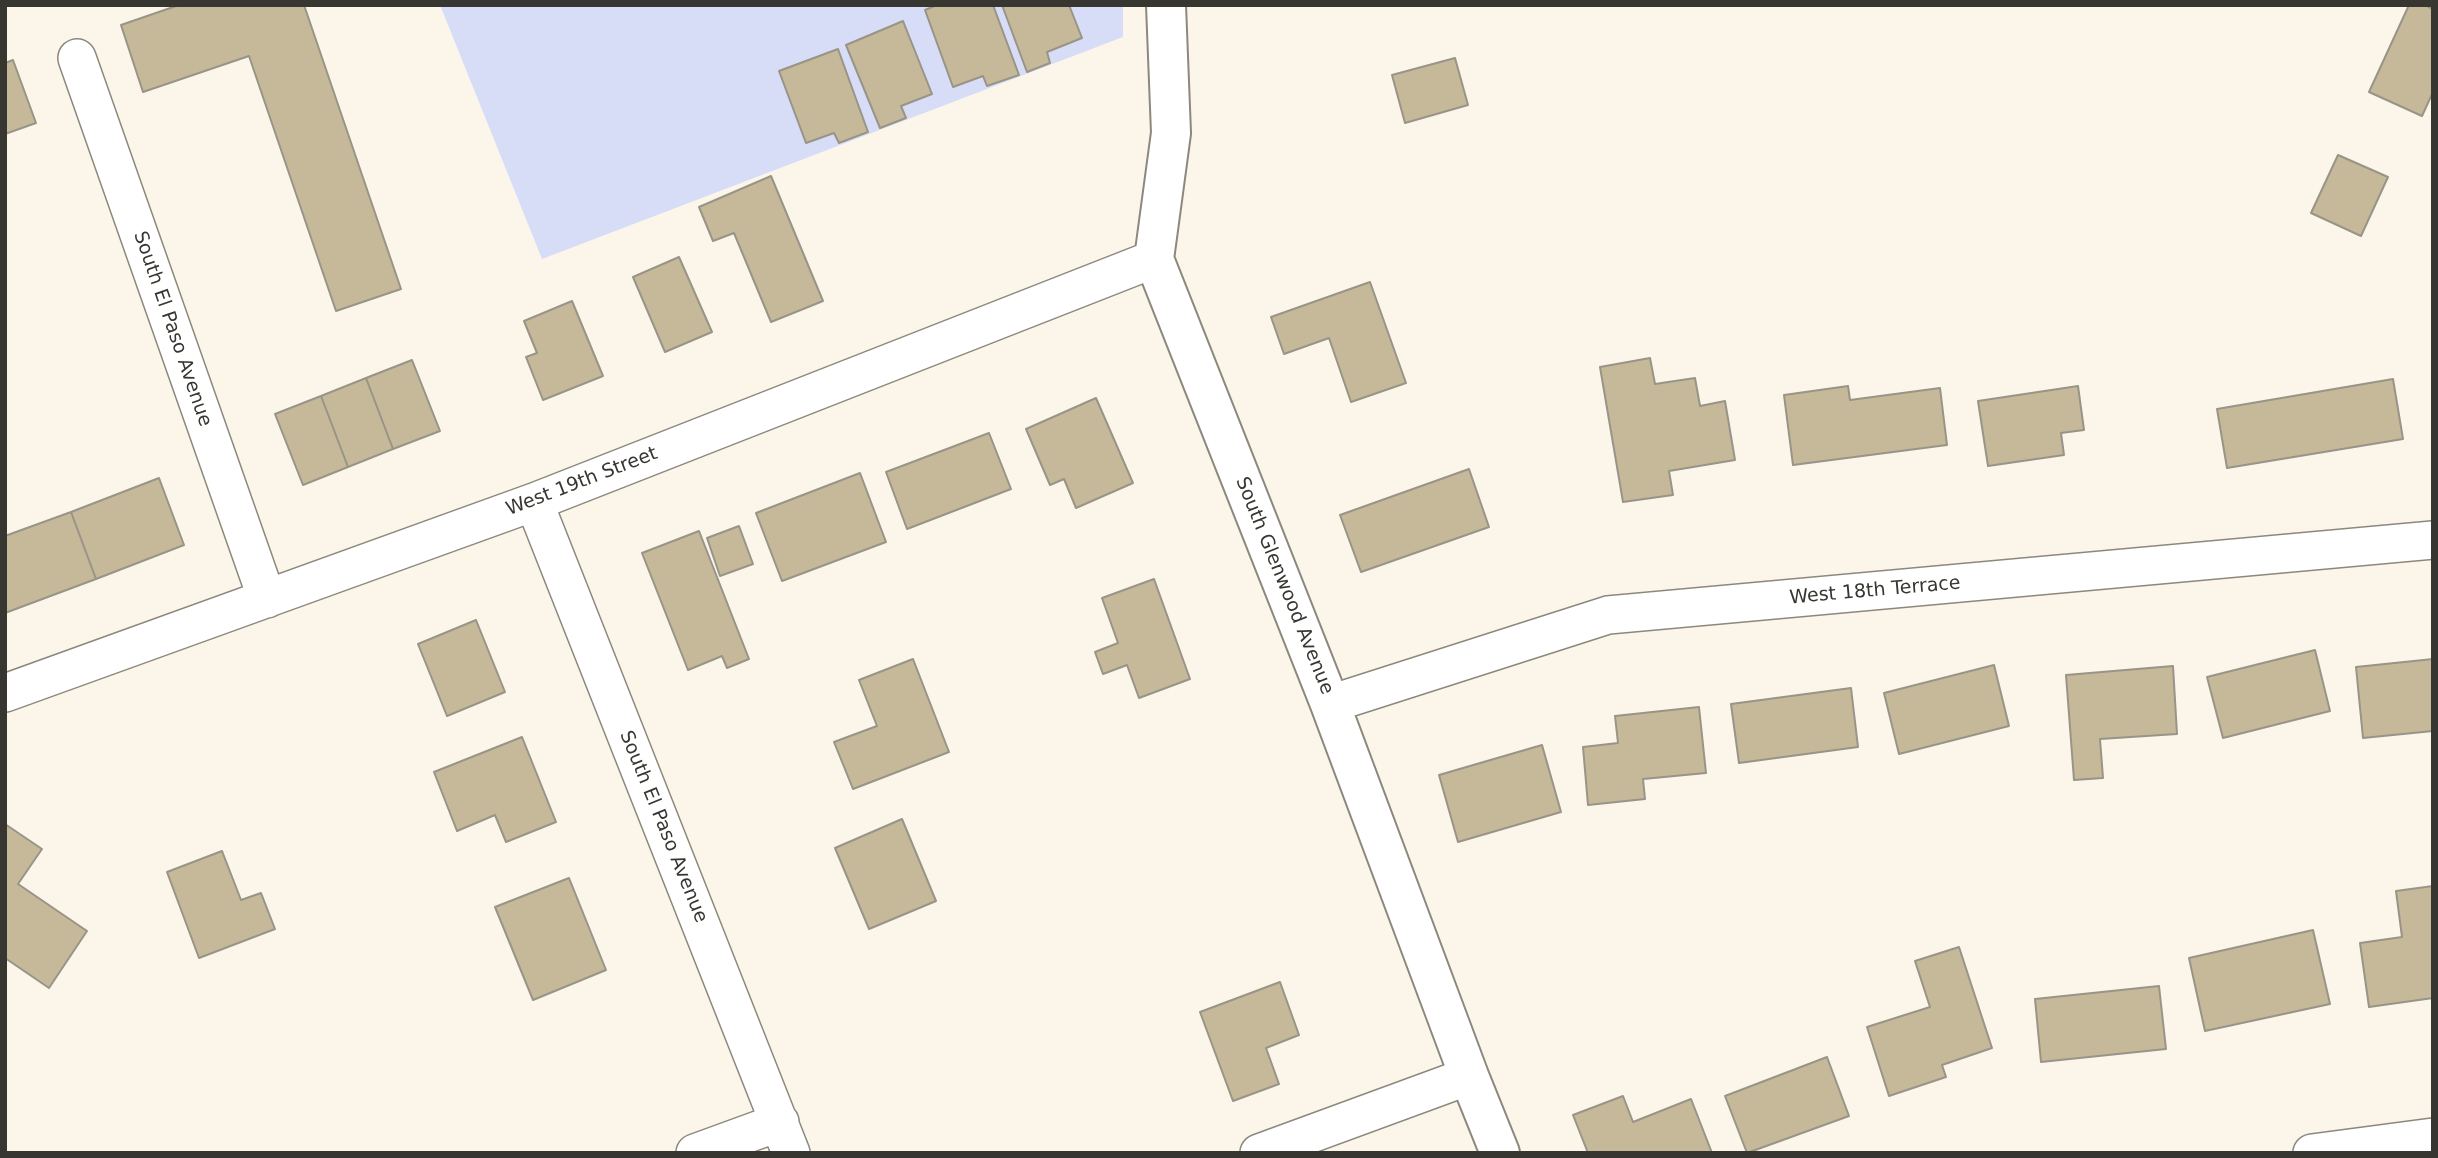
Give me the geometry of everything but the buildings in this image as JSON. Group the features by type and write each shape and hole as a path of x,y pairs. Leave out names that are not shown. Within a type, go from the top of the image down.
{"street":[{"name":"South Glenwood Avenue","path":"1166,5 1171,133 1154,259 1330,704 1500,1153"},
{"name":"South El Paso Avenue","path":"77,58 267,599"},
{"name":"West 19th Street","path":"5,693 534,502 1154,259"},
{"name":"South El Paso Avenue","path":"534,502 786,1137"},
{"name":"West 18th Terrace","path":"1330,704 1608,615 2433,540"},
{"path":"1259,1153 1469,1076"},
{"path":"695,1153 786,1137"},
{"path":"2312,1153 2424,1143"}],"shaded area":[{"path":"440,5 1123,5 1123,37 542,259"}]}
